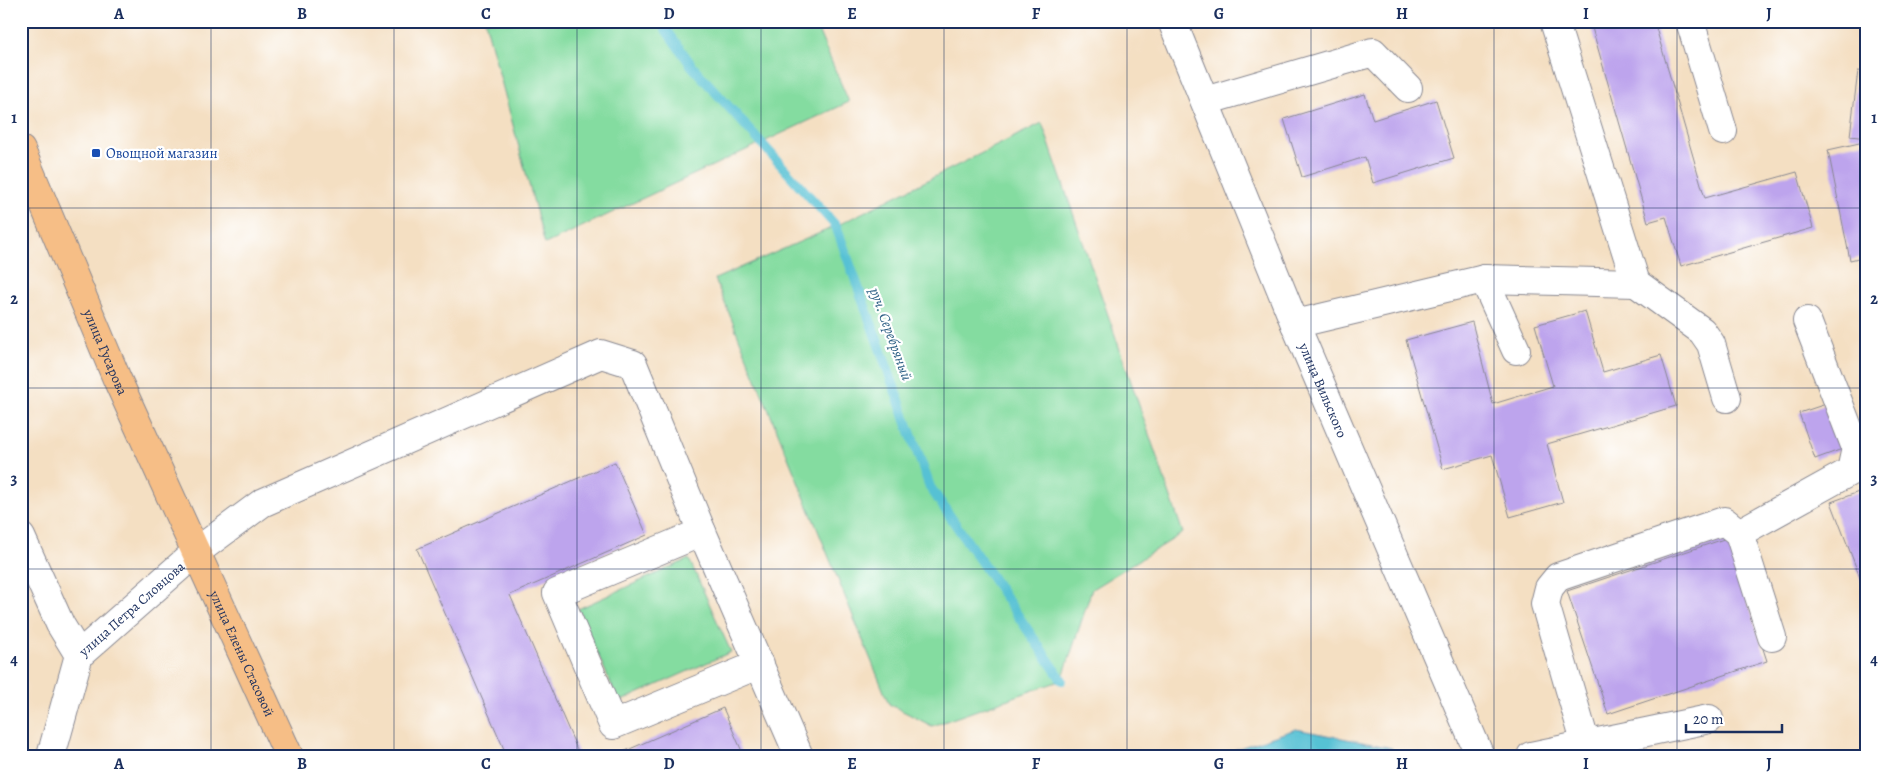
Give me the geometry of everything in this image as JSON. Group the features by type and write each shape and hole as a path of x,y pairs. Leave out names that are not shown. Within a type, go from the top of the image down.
{"main road":[{"name":"улица Гусарова","path":"21,150 117,379 196,552"},
{"name":"улица Елены Стасовой","path":"196,552 290,756"}],"street":[{"name":"улица Вильского","path":"1172,21 1295,324 1480,756"},
{"path":"1554,21 1636,283"},
{"path":"1690,21 1723,131"},
{"path":"1205,101 1373,52 1408,88"},
{"path":"1484,279 1516,350"},
{"path":"1295,324 1484,279 1636,283 1702,331 1711,344 1727,398"},
{"path":"1739,533 1851,471 1856,448 1807,321"},
{"name":"улица Петра Словцова","path":"51,756 79,655 196,552 262,503 601,354 633,364 702,532"},
{"path":"1586,745 1545,604 1549,588 1558,577 1724,520 1739,533 1772,637"},
{"path":"760,664 613,725 557,593 702,532 760,664 799,756"},
{"path":"21,536 60,624 79,655"},
{"path":"1531,756 1709,719"}],"green space":[{"path":"485,21 814,21 849,102 545,244"},
{"path":"1042,123 1183,533 1092,589 1062,680 932,726 889,704 715,279 836,226"},
{"path":"689,559 731,652 619,702 578,609"}],"water":[{"path":"1296,729 1392,748 1393,756 1216,756"}],"building":[{"path":"1590,21 1654,21 1705,198 1797,172 1813,228 1681,266 1666,217 1648,222"},
{"path":"1858,71 1867,72 1867,138 1850,136"},
{"path":"1365,94 1373,120 1436,100 1454,158 1373,183 1365,157 1302,177 1284,119"},
{"path":"1864,142 1867,154 1867,256 1850,260 1828,150"},
{"path":"1585,311 1603,372 1661,355 1676,406 1547,444 1563,502 1510,517 1492,455 1443,469 1406,340 1472,322 1493,404 1553,386 1535,325"},
{"path":"1829,403 1845,448 1815,459 1799,413"},
{"path":"615,462 647,535 510,595 580,756 507,756 417,549"},
{"path":"1867,489 1867,586 1864,588 1831,502"},
{"path":"1727,538 1767,661 1608,714 1567,591"},
{"path":"21,660 27,662 22,685 21,685"},
{"path":"723,708 744,756 614,756"}],"waterway":[{"name":"руч. Серебряный","path":"660,21 692,66 836,226 930,487 1062,680"}],"place":[{"name":"Овощной магазин","path":"96,153"}]}
